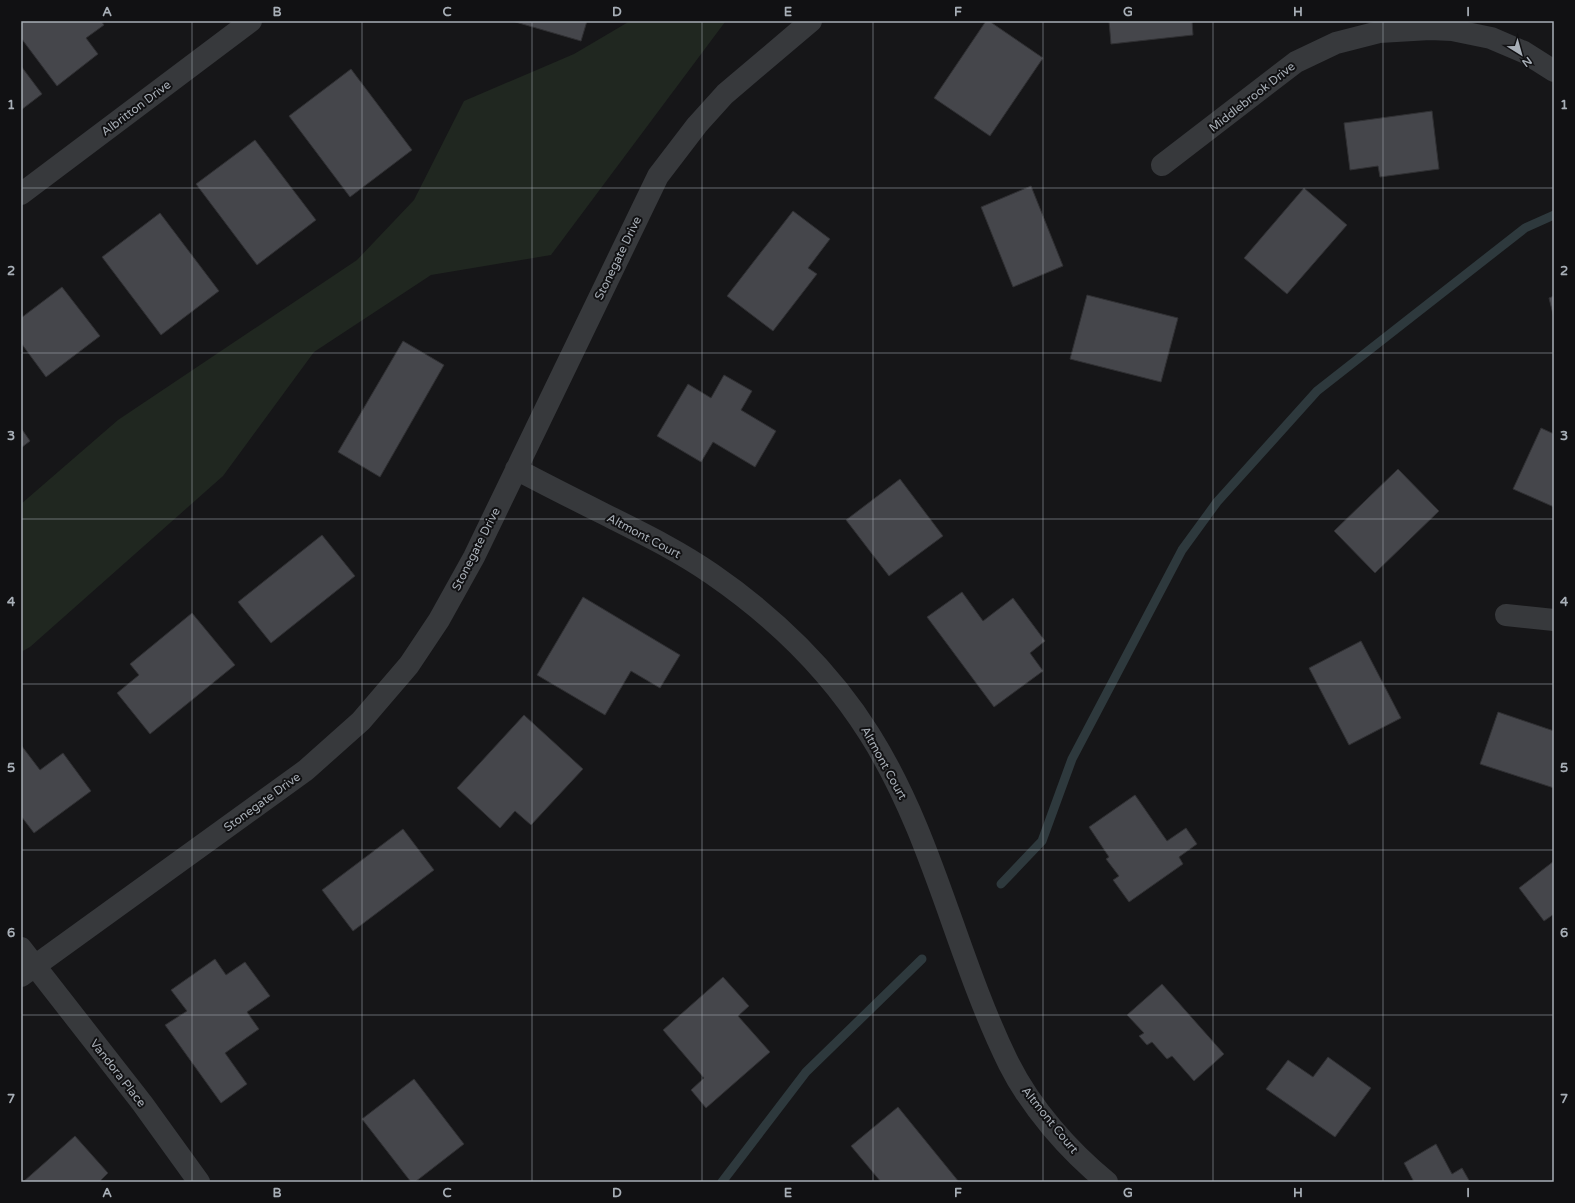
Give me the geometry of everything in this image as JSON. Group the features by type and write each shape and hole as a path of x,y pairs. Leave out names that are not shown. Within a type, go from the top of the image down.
{"street":[{"name":"Albritton Drive","path":"21,194 251,21"},
{"name":"Stonegate Drive","path":"28,971 306,770 361,721 409,665 439,620 474,557 658,176 698,125 725,94 811,21"},
{"name":"Middlebrook Drive","path":"1162,165 1296,62 1336,43 1379,32 1453,26 1490,38 1524,52 1554,71"},
{"name":"Altmont Court","path":"516,469 652,538 710,573 779,627 834,686 870,735 908,808 929,858 980,995 1010,1065 1028,1094 1060,1136 1090,1168 1107,1182"},
{"path":"1506,615 1554,620"},
{"name":"Vandora Place","path":"21,948 28,971 142,1103 199,1182"}],"shaded area":[{"path":"630,21 725,22 551,255 431,275 314,352 223,476 30,647 21,652 21,504 118,420 357,260 414,200 464,101 574,54"}],"building":[{"path":"21,21 101,21 104,25 86,38 98,54 57,86 21,38"},
{"path":"512,21 587,21 581,41"},
{"path":"986,21 989,21 1043,58 990,136 934,98"},
{"path":"1109,21 1192,21 1193,35 1111,44"},
{"path":"21,66 42,94 21,110"},
{"path":"351,69 412,150 350,197 289,116"},
{"path":"1432,111 1439,169 1380,177 1378,166 1350,170 1344,123"},
{"path":"255,140 316,220 257,265 196,184"},
{"path":"1031,186 1063,266 1013,287 981,207"},
{"path":"1304,188 1347,225 1287,294 1244,258"},
{"path":"793,211 830,239 808,268 817,274 773,331 727,296"},
{"path":"160,213 219,291 161,335 102,257"},
{"path":"62,287 100,336 46,377 21,343 21,318"},
{"path":"1087,295 1178,318 1161,382 1070,359"},
{"path":"1554,296 1554,318 1549,298"},
{"path":"403,341 444,365 380,477 338,452"},
{"path":"724,375 752,391 741,410 776,431 755,467 713,442 701,462 657,436 688,384 711,398"},
{"path":"21,428 30,441 21,448"},
{"path":"1541,428 1554,434 1554,507 1513,489"},
{"path":"1398,469 1439,511 1375,573 1334,531"},
{"path":"900,479 943,536 889,576 846,520"},
{"path":"322,535 355,576 271,643 238,602"},
{"path":"962,592 983,621 1013,598 1045,641 1030,653 1043,671 994,707 927,617"},
{"path":"583,597 680,655 660,688 631,671 605,715 537,675"},
{"path":"192,613 235,665 150,734 117,693 139,675 130,664"},
{"path":"1361,641 1401,718 1349,745 1309,668"},
{"path":"1498,712 1554,731 1554,788 1480,764"},
{"path":"524,715 583,769 531,825 515,811 500,828 457,788"},
{"path":"21,745 40,770 63,753 91,791 34,833 21,816"},
{"path":"1135,795 1167,841 1186,828 1197,844 1179,857 1183,864 1129,902 1113,880 1119,876 1106,859 1109,857 1089,827"},
{"path":"403,829 434,870 353,931 322,890"},
{"path":"1554,861 1554,914 1544,921 1519,888"},
{"path":"215,959 226,975 245,962 270,996 247,1012 259,1029 225,1053 247,1084 221,1103 165,1025 187,1011 171,990"},
{"path":"723,977 749,1006 738,1016 770,1052 706,1108 691,1090 704,1078 663,1030"},
{"path":"1162,984 1224,1054 1194,1081 1172,1056 1167,1059 1152,1042 1147,1045 1139,1036 1144,1033 1127,1015"},
{"path":"1328,1057 1371,1088 1335,1137 1266,1089 1288,1060 1313,1077"},
{"path":"414,1079 464,1144 415,1182 411,1182 362,1119"},
{"path":"898,1107 959,1182 881,1182 851,1146"},
{"path":"75,1136 108,1173 99,1182 23,1182"},
{"path":"1436,1144 1452,1174 1462,1168 1470,1182 1414,1182 1404,1163"}],"waterway":[{"path":"1001,884 1042,841 1072,759 1182,550 1217,502 1317,391 1525,228 1554,215"},
{"path":"722,1182 806,1072 922,959"}]}
